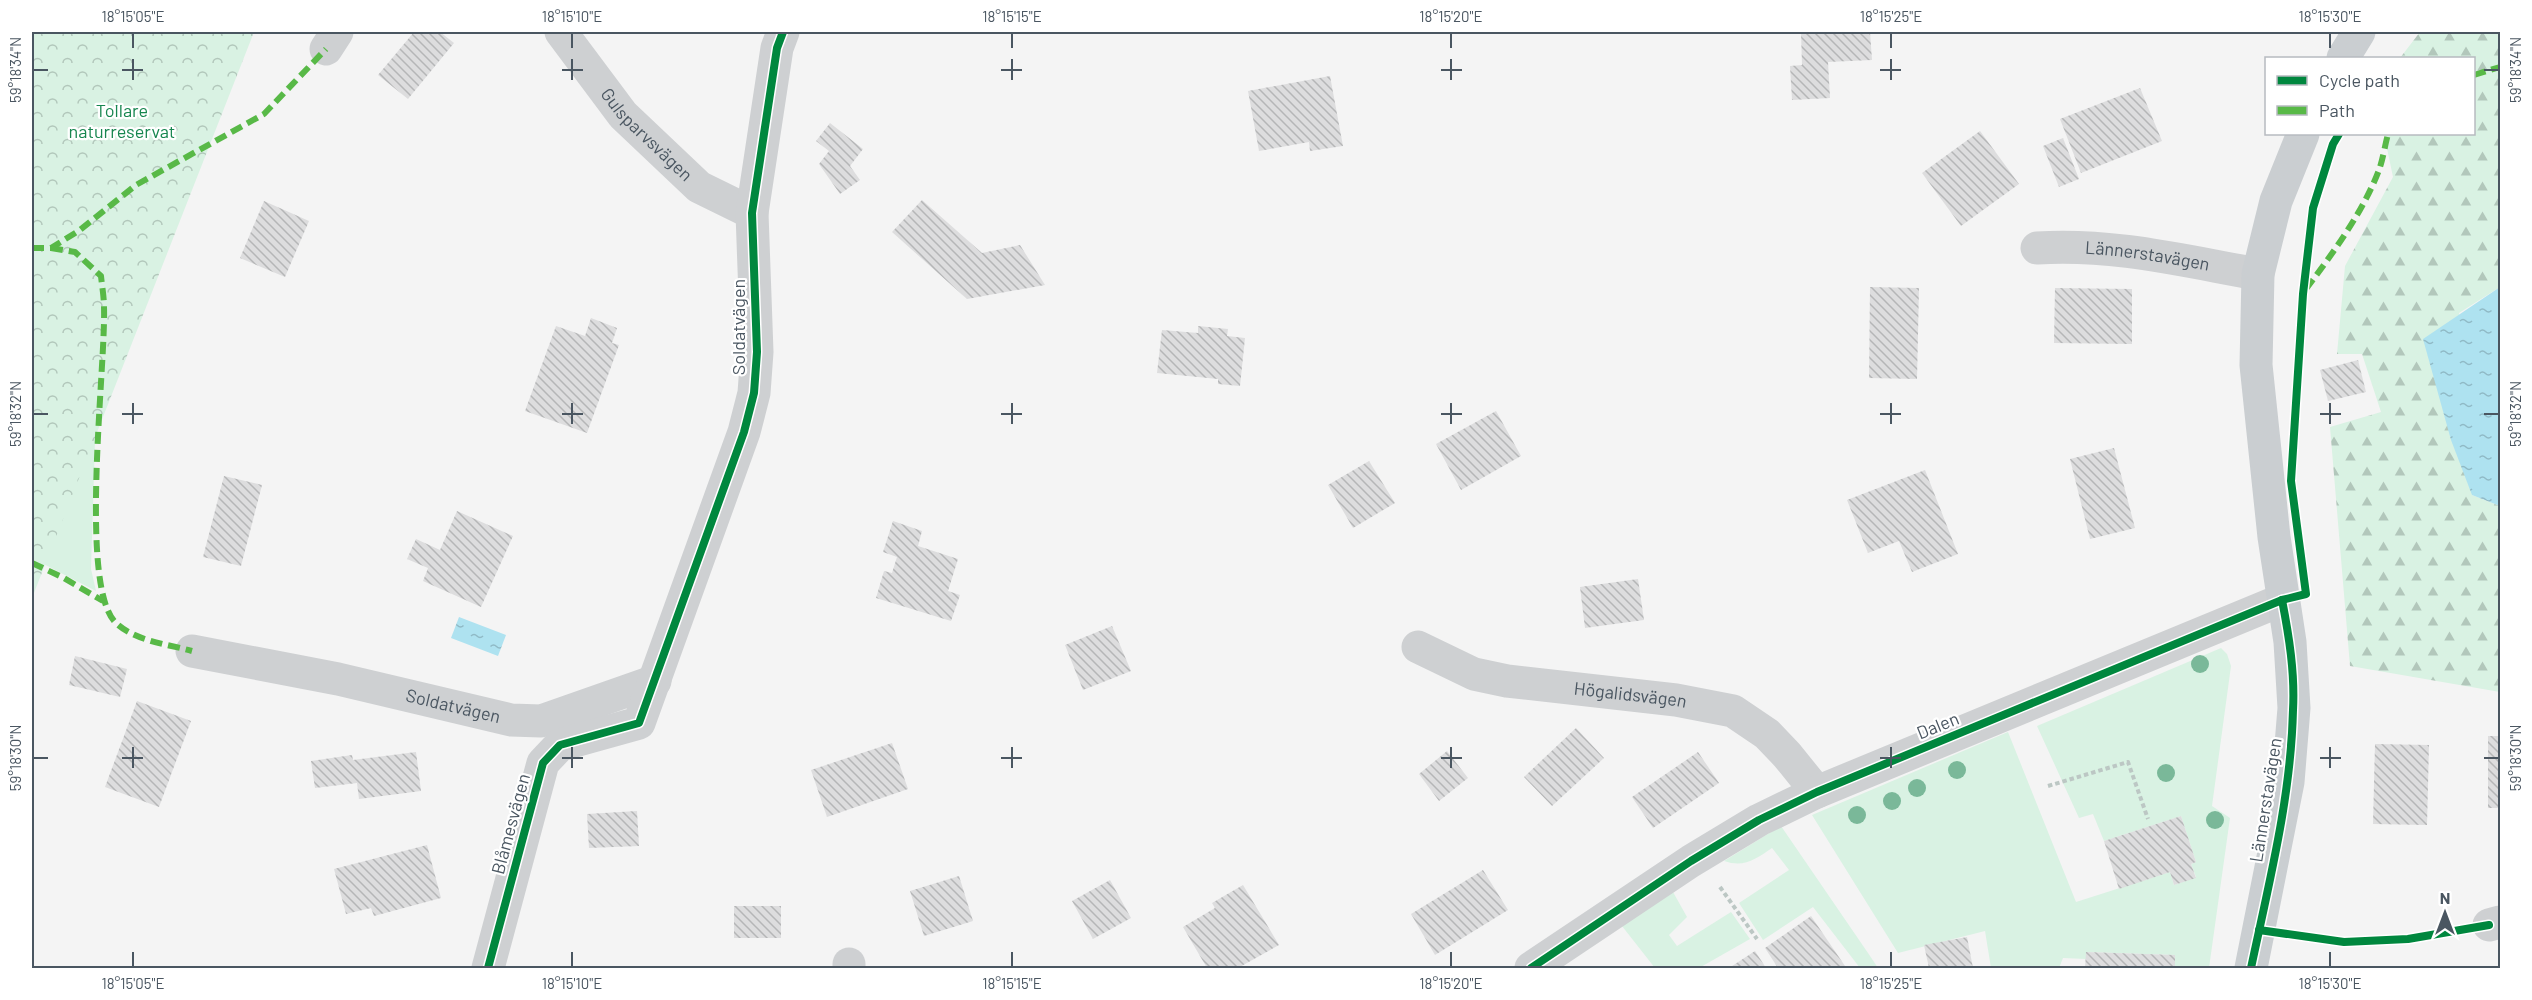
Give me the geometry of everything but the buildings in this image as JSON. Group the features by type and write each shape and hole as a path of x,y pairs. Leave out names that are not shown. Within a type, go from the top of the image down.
{"main road":[{"path":"2344,57 2359,32"},
{"name":"Lännerstavägen","path":"2251,969 2288,782 2294,708 2290,642 2282,600 2256,365 2258,274 2276,201 2303,135"}],"street":[{"name":"Gulsparvsvägen","path":"561,32 623,115 699,187 752,213"},
{"name":"Soldatvägen","path":"192,651 338,679 511,720 541,721 655,681 744,432 754,393 757,352 752,213 777,48 783,32"},
{"name":"Lännerstavägen","path":"2037,248 2144,252 2258,274"},
{"name":"Dalen","path":"1531,969 1691,861 1759,820 1817,792 2282,600"},
{"name":"Högalidsvägen","path":"1418,647 1474,674 1508,681 1676,700 1733,711 1767,734 1817,792"},
{"name":"Blåmesvägen","path":"488,969 543,763 560,746 639,723 655,681"}],"path":[{"path":"2048,786 2128,762 2148,819"},
{"path":"1720,887 1757,939"}],"green space":[{"name":"Tollare naturreservat","path":"32,32 254,32 32,598"},
{"path":"2420,32 2500,32 2500,287 2459,313 2472,495 2500,506 2500,692 2350,666 2330,427 2381,412 2362,354 2337,354 2345,266 2393,177 2384,135 2475,135 2475,57 2401,57"},
{"path":"32,253 99,314 91,569 96,591 32,558"},
{"path":"2221,648 2227,654 2231,666 2212,806 2230,818 2209,968 2175,968 2175,955 2086,952 2086,959 2063,958 2059,968 1991,968 1985,931 1898,953 1812,815 2008,732 2076,902 2170,872 2174,885 2196,877 2191,864 2196,862 2181,816 2104,841 2093,814 2079,818 2037,726"},
{"path":"1781,826 1878,968 1860,968 1813,907 1763,940 1739,903 1789,870 1772,848 1744,863 1724,861"},
{"path":"1673,892 1687,917 1669,935 1677,946 1731,912 1750,939 1699,968 1655,968 1622,926"}],"water":[{"path":"2500,287 2500,506 2472,495 2451,440 2423,339"},
{"path":"459,617 506,635 498,656 451,638"}],"marked path":[{"path":"32,248 51,248 80,230 136,185 264,114 326,49"},
{"path":"2475,75 2500,67"},
{"path":"2306,289 2337,247 2365,201 2379,170 2388,135"},
{"path":"51,248 75,252 101,276 104,336 96,474 96,523 98,567 105,602 116,623 132,634 192,651"},
{"path":"32,563 62,577 103,601"}],"cycle path":[{"path":"488,968 543,763 560,745 639,723 744,432 754,393 757,352 752,213 777,48 783,32"},
{"path":"1531,968 1691,861 1759,820 1817,792 2282,600 2306,594 2291,481 2303,294 2313,208 2333,144 2338,135"},
{"path":"2251,968 2284,807 2291,743 2292,668 2282,600"},
{"path":"2259,930 2344,942 2408,939 2489,925"}]}
